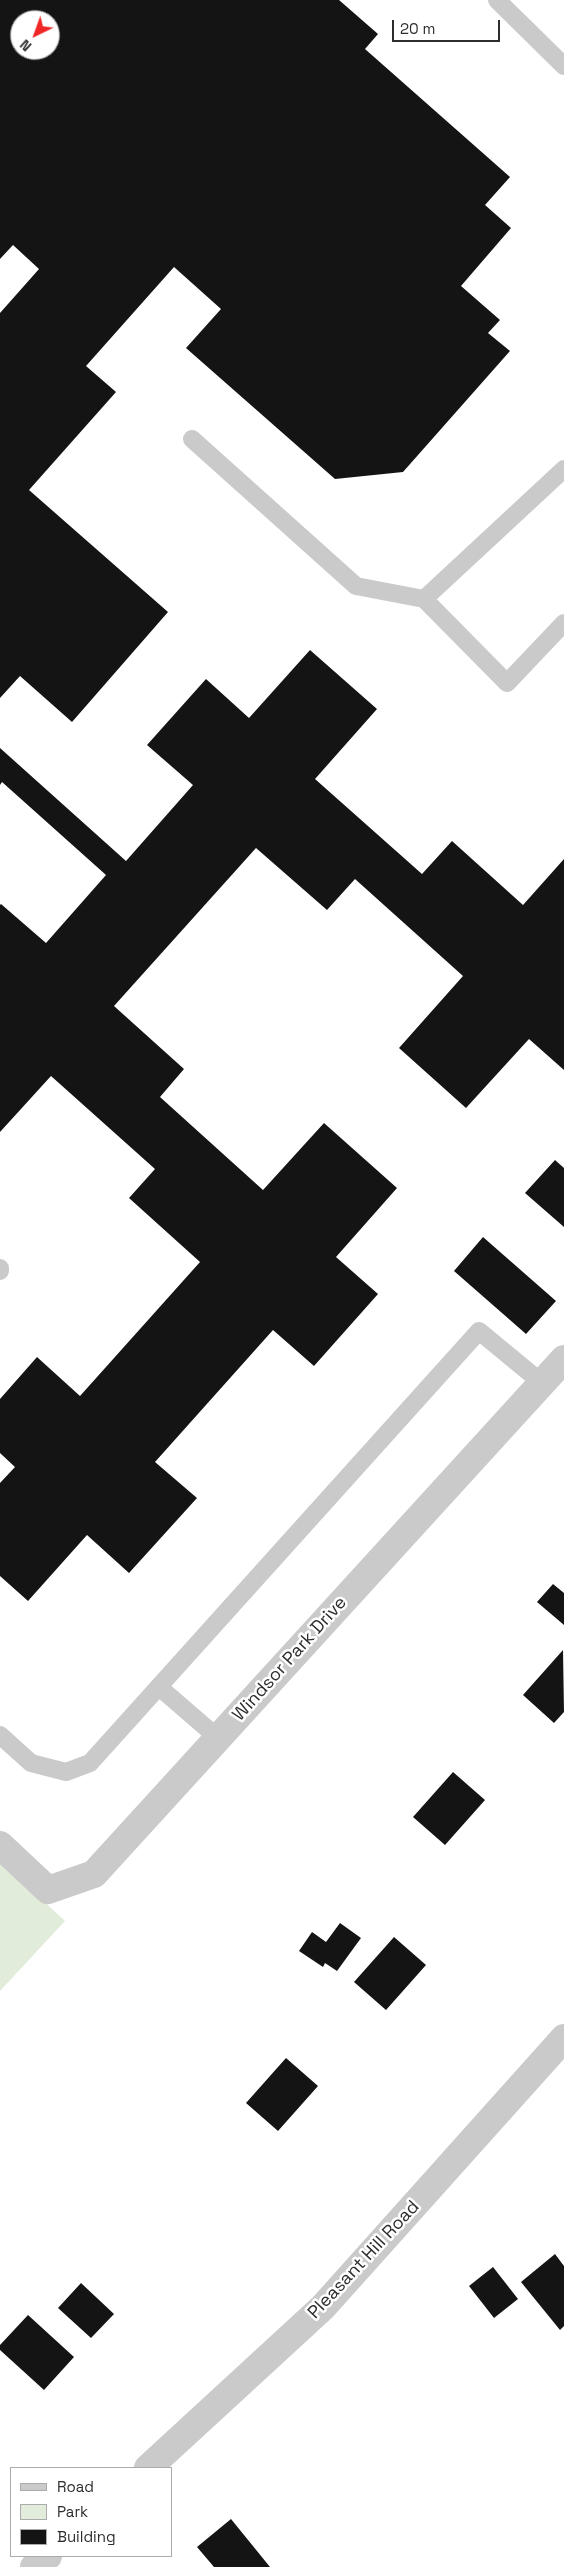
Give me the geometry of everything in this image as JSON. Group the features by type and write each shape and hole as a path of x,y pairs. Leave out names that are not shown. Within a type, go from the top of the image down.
{"street":[{"name":"Windsor Park Drive","path":"0,1845 48,1890 94,1874 564,1359"},
{"name":"Pleasant Hill Road","path":"149,2467 323,2307 564,2038"},
{"path":"34,2567 47,2557"}],"lane":[{"path":"497,0 564,66"},
{"path":"192,439 356,586 424,599 507,683 564,623"},
{"path":"424,599 564,469"},
{"path":"0,1735 31,1763 66,1772 90,1764 479,1331 542,1383"},
{"path":"159,1687 218,1738"}],"green space":[{"path":"0,1861 65,1921 0,1991"}],"building":[{"path":"0,0 339,0 378,34 365,49 510,177 485,205 511,228 461,286 500,320 488,333 510,351 403,472 335,479 186,348 221,309 174,267 86,366 116,392 29,490 168,612 72,722 20,676 0,698 0,313 39,269 13,245 0,259"},
{"path":"310,650 377,709 315,779 422,874 452,841 523,905 564,859 564,1070 529,1039 466,1108 399,1048 463,976 355,879 327,910 256,848 114,1006 184,1069 160,1097 263,1190 324,1123 397,1188 336,1257 378,1294 314,1366 273,1330 155,1462 197,1498 129,1573 87,1535 28,1601 0,1576 0,1483 15,1467 0,1453 0,1399 37,1357 80,1396 200,1262 129,1198 155,1169 51,1076 0,1132 0,905 46,943 106,875 2,782 0,785 0,748 126,861 193,785 147,745 206,679 249,718"},
{"path":"555,1160 564,1168 564,1227 525,1193"},
{"path":"483,1237 556,1301 526,1334 454,1271"},
{"path":"553,1584 564,1593 564,1625 537,1602"},
{"path":"563,1650 564,1712 554,1723 523,1695"},
{"path":"453,1772 485,1800 445,1845 413,1817"},
{"path":"340,1923 361,1938 337,1971 325,1963 323,1967 299,1951 312,1932 326,1942"},
{"path":"394,1937 426,1965 386,2010 354,1982"},
{"path":"286,2058 318,2086 278,2131 246,2103"},
{"path":"555,2254 564,2266 564,2326 560,2330 521,2282"},
{"path":"493,2267 518,2299 494,2318 469,2286"},
{"path":"81,2283 114,2314 91,2338 58,2308"},
{"path":"28,2315 74,2357 44,2390 0,2350 0,2345"},
{"path":"231,2519 270,2567 214,2567 197,2547"}]}
